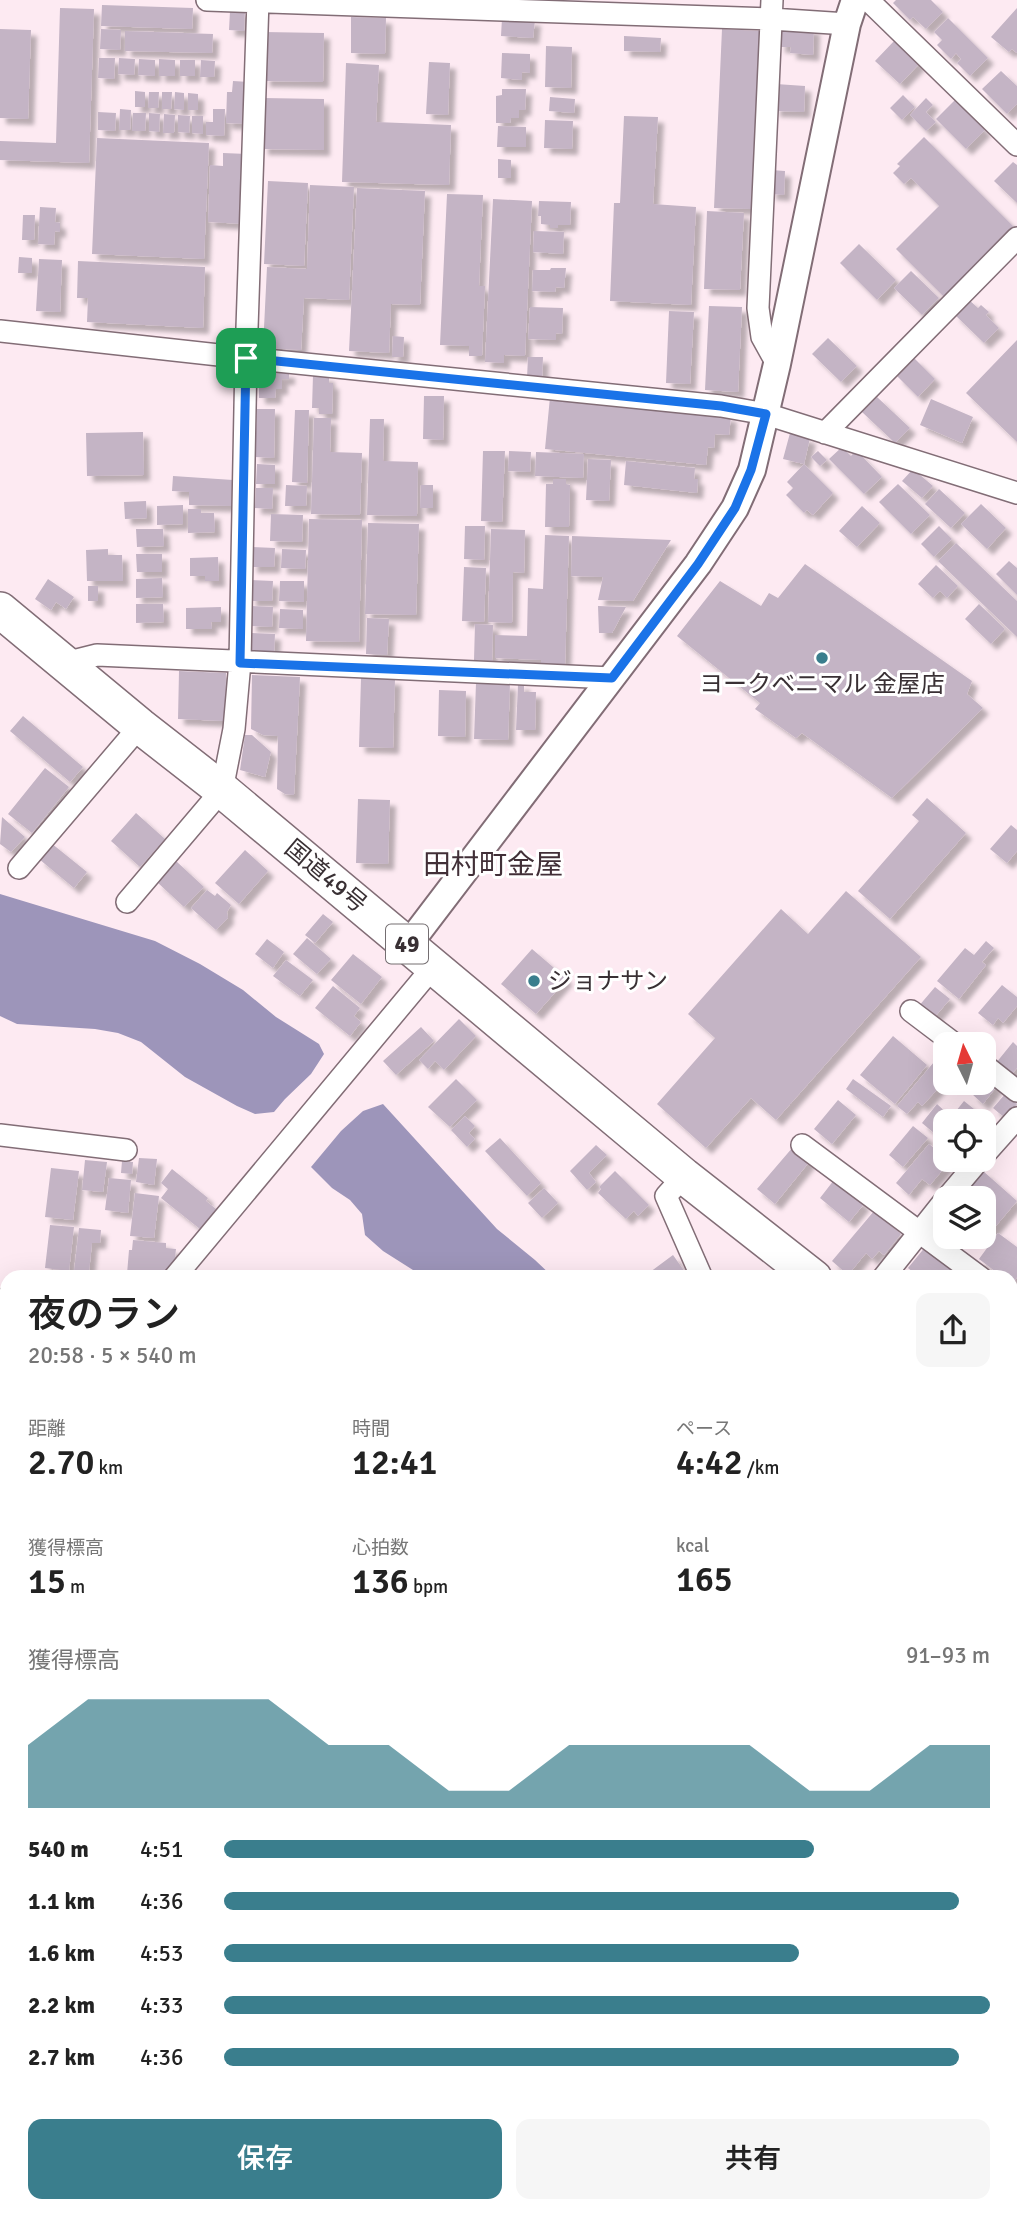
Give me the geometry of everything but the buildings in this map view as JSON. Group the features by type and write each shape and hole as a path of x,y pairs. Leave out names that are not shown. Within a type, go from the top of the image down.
{"highway":[{"name":"国道49号","path":"0,610 222,790 684,1176 804,1270"}],"street":[{"path":"180,1270 421,956 612,678 698,564 735,508 751,470 766,414 851,12 207,0"},
{"path":"868,0 1017,145"},
{"path":"127,902 222,790 234,729 240,663 246,358 258,1"},
{"path":"771,9 758,308 762,337 777,364"},
{"path":"825,433 1017,238"},
{"path":"0,331 721,406 766,414 1017,493"},
{"path":"65,663 97,655 612,678"},
{"path":"19,868 140,726"},
{"path":"911,1011 939,1032"},
{"path":"996,1074 1017,1091"},
{"path":"996,1142 1017,1118"},
{"path":"0,1135 126,1150"},
{"path":"802,1145 970,1270"},
{"path":"958,1186 969,1172"},
{"path":"684,1176 666,1196 698,1270"},
{"path":"889,1270 933,1215"}],"shaded area":[{"path":"0,894 155,941 243,990 276,1017 319,1044 324,1054 311,1074 274,1112 255,1114 185,1077 141,1042 118,1033 17,1024 0,1016"},
{"path":"383,1104 497,1229 546,1270 413,1270 383,1251 365,1235 362,1214 350,1200 332,1188 311,1167 341,1131 363,1111"}],"place":[{"name":"ヨークベニマル 金屋店","path":"822,658"},
{"name":"ジョナサン","path":"534,981"}],"district":[{"name":"田村町金屋","path":"493,865"}],"route":[{"path":"246,358 721,406 766,414 751,470 735,508 698,564 612,678 240,663 246,358"}]}
